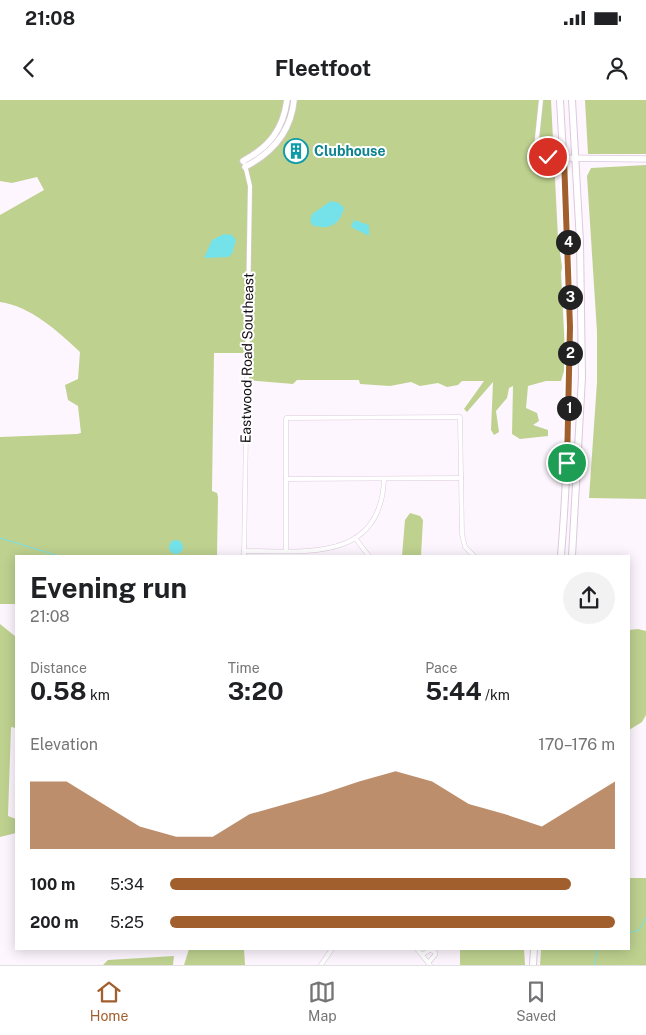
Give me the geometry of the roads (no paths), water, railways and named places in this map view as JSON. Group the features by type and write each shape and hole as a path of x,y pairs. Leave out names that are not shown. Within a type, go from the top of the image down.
{"main road":[{"path":"560,100 570,291 570,391 561,555"},
{"path":"572,100 580,252 582,376 572,555"},
{"path":"533,965 534,950"}],"street":[{"path":"244,164 262,150 276,135 284,117 287,100"},
{"path":"244,164 262,158 277,143 287,127 294,100"},
{"path":"541,100 536,144 538,152 544,156 575,159 646,159"},
{"name":"Eastwood Road Southeast","path":"244,164 250,186 244,554"},
{"path":"286,551 286,418 460,417 462,538 465,547 473,555"},
{"path":"286,479 461,478"},
{"path":"244,554 330,549 355,538 377,511 384,479"},
{"path":"355,538 368,555"},
{"path":"321,965 331,950"},
{"path":"418,950 429,964 436,955 435,952 430,950 423,954"}],"water":[{"path":"331,201 339,203 344,208 337,222 324,227 312,225 310,220 312,214"},
{"path":"354,220 369,225 369,236 351,227"},
{"path":"224,234 232,235 236,240 232,254 228,257 204,258 212,240"},
{"path":"173,540 179,540 183,547 179,554 173,554 169,550 169,544"}],"waterway":[{"path":"0,538 56,555"},
{"path":"630,933 639,930 646,918"},
{"path":"595,965 597,950"}],"place":[{"name":"Clubhouse","path":"296,151"}]}
